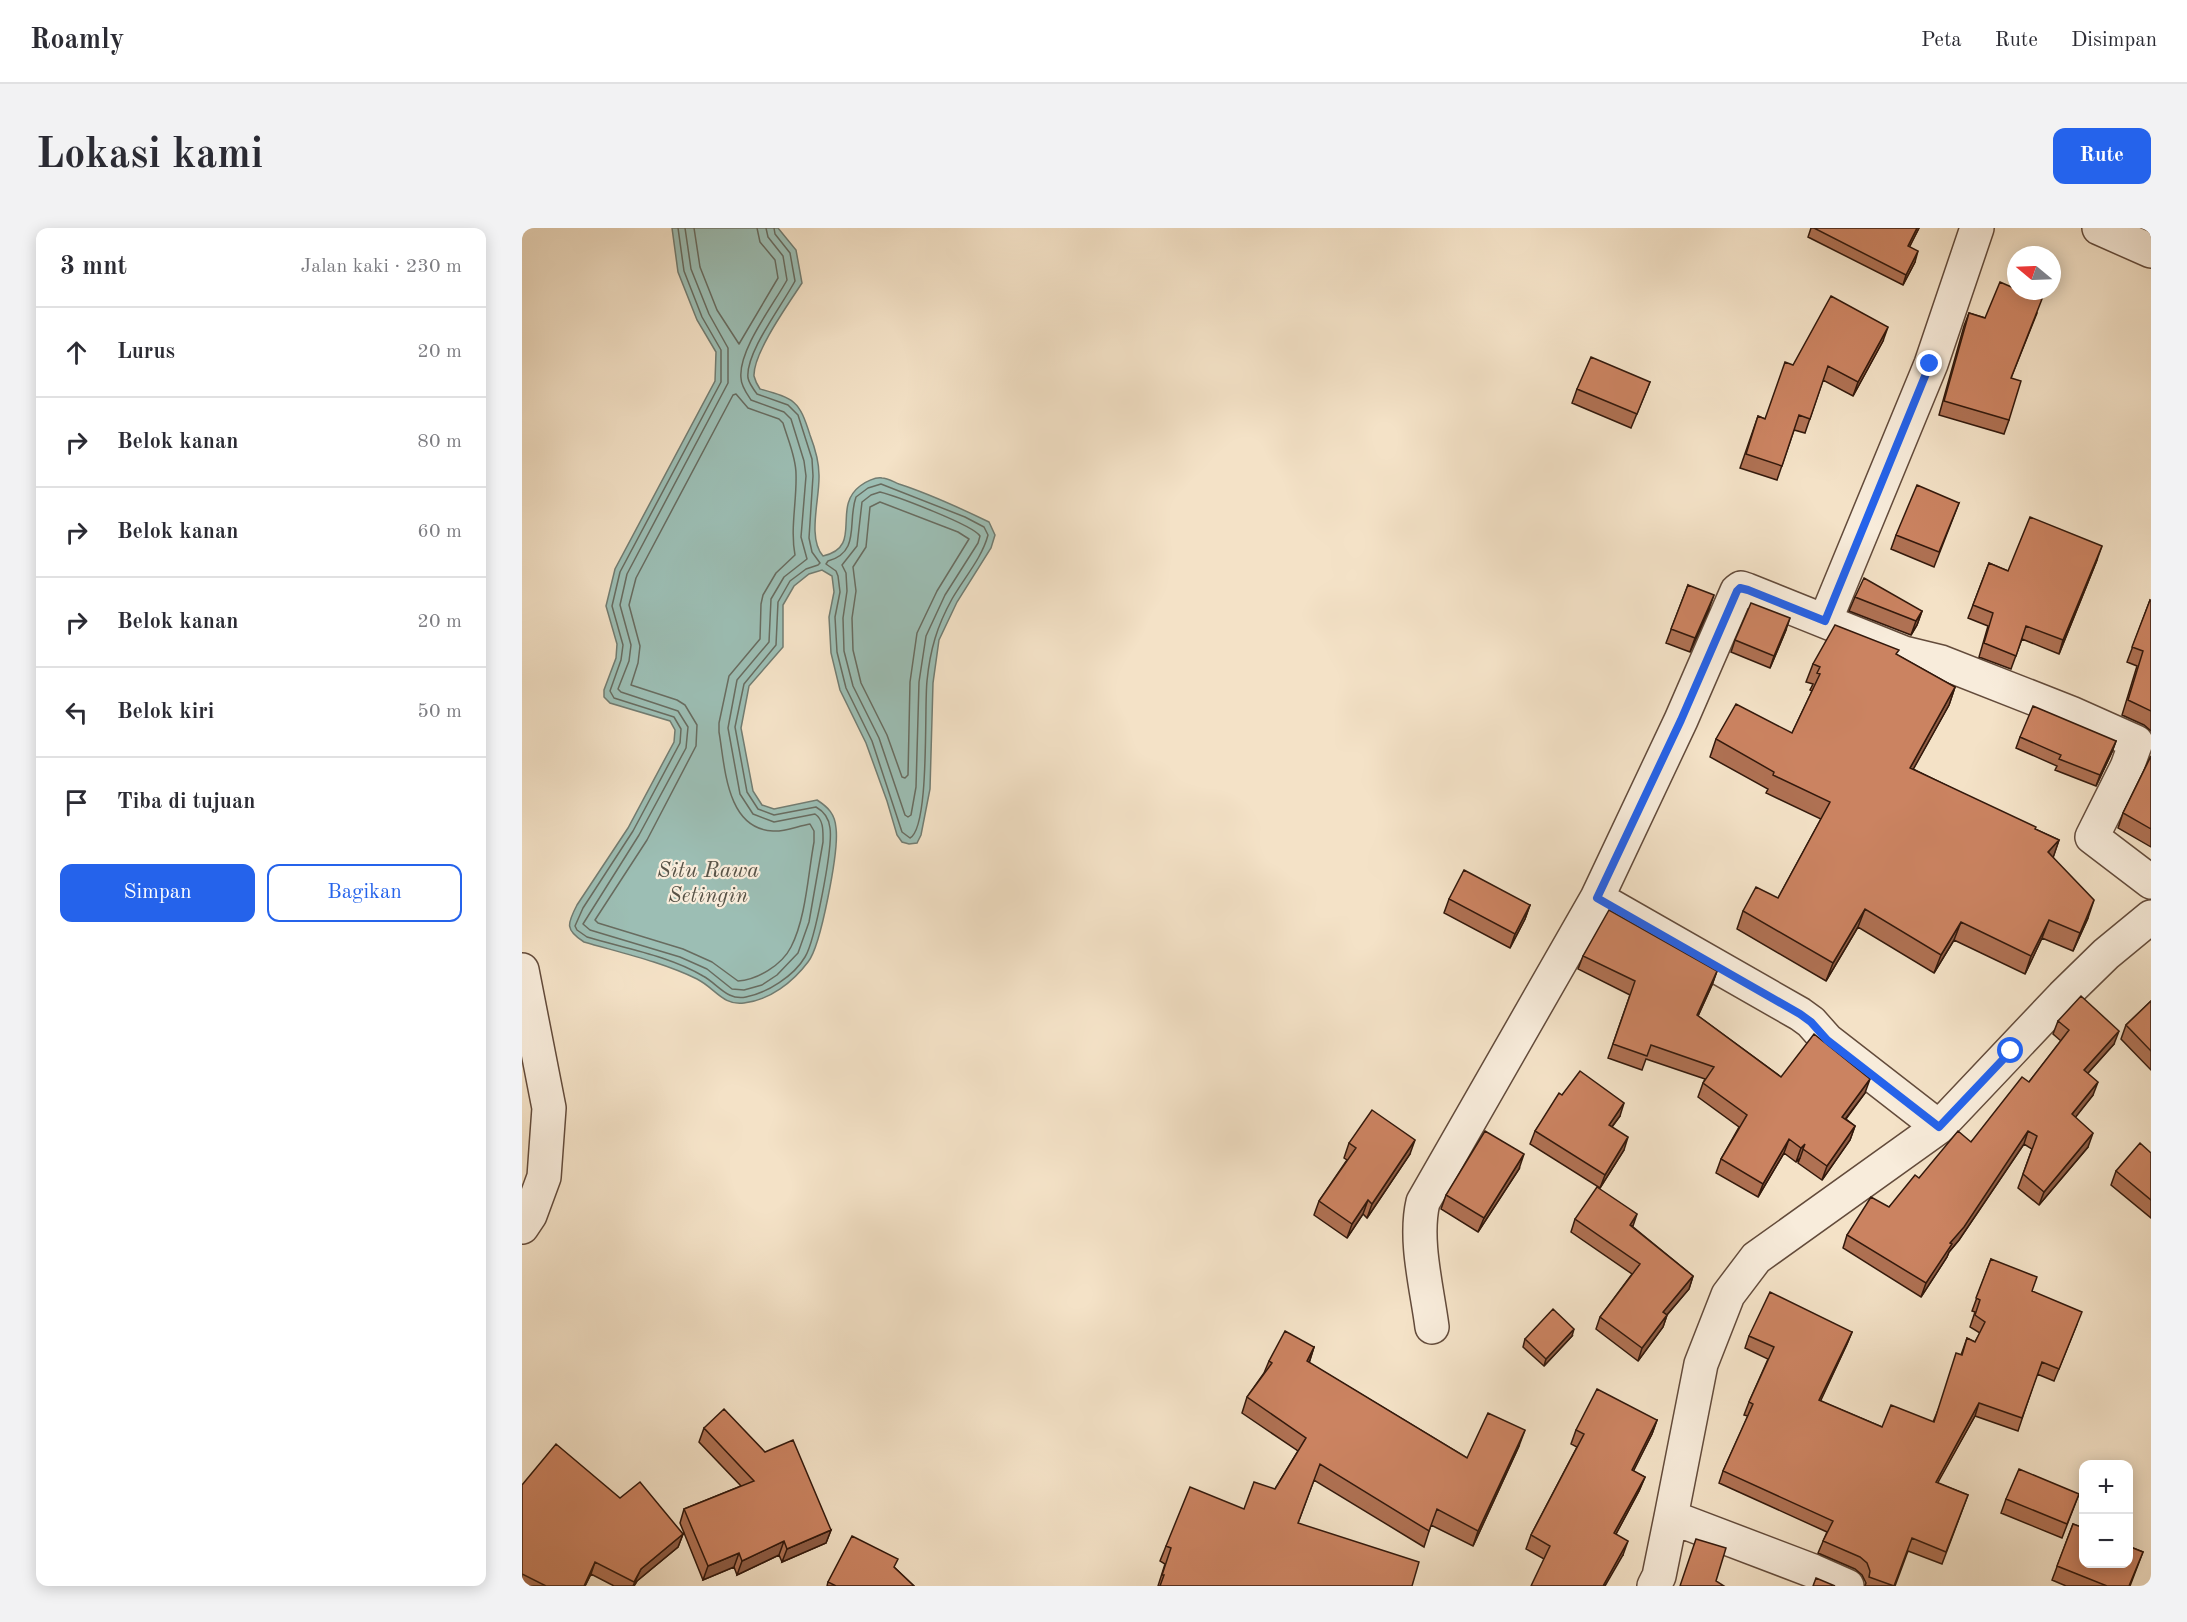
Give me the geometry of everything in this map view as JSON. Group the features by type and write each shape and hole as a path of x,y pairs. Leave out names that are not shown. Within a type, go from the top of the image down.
{"street":[{"path":"1825,621 1930,364 1977,228"},
{"path":"2099,228 2151,251"},
{"path":"1432,1327 1420,1235 1419,1220 1423,1202 1597,898 1740,588 1904,654 1941,662 2071,713 2136,742 2127,767 2092,837 2151,882"},
{"path":"1597,898 1800,1014 1811,1022 1827,1040 1939,1127"},
{"path":"1654,1586 1659,1576 1701,1364 1728,1295 1756,1258 1939,1127 2063,996 2106,954 2151,917"},
{"path":"522,970 549,1108 544,1177 530,1215 522,1227"},
{"path":"1671,1517 1810,1578 1847,1586"}],"water":[{"name":"Situ Rawa Setingin","path":"672,228 778,228 796,250 802,283 765,342 755,366 754,376 760,389 781,395 794,403 806,423 818,465 819,484 815,529 818,548 823,556 835,551 842,544 848,505 852,495 860,486 879,478 888,479 956,506 989,522 995,535 991,548 957,602 939,640 933,683 930,789 921,835 917,843 902,842 897,835 866,743 840,690 831,653 829,617 834,592 832,576 822,570 809,574 794,586 783,605 783,647 749,686 741,728 753,791 762,805 774,809 817,800 824,805 830,811 835,823 835,856 823,918 813,953 808,962 780,989 763,998 744,1003 730,1002 697,979 670,968 584,942 573,934 570,926 571,917 577,905 628,828 674,742 675,730 670,721 610,703 604,697 604,690 616,658 617,644 606,606 615,569 715,381 716,352 697,320 678,272"}],"building":[{"path":"1814,228 1917,228 1908,246 1918,251 1906,275"},
{"path":"2000,282 2007,285 2007,300 2042,300 2011,378 2021,381 2009,420 1944,401 1969,313 1985,318"},
{"path":"1831,296 1888,327 1858,382 1828,366 1810,419 1799,415 1782,466 1746,454 1758,416 1765,419 1785,362 1793,365"},
{"path":"1591,357 1650,382 1637,414 1577,389"},
{"path":"1917,485 1959,503 1939,552 1896,535"},
{"path":"2030,517 2102,546 2063,640 2026,626 2016,656 1984,643 1993,613 1973,605 1989,563 2008,571"},
{"path":"1864,578 1922,611 1916,621 1855,597"},
{"path":"1688,585 1714,595 1695,638 1671,629"},
{"path":"2150,600 2151,711 2128,700 2143,651 2132,647"},
{"path":"1751,603 1790,618 1774,656 1735,640"},
{"path":"1835,625 1899,650 1896,654 1955,687 1910,768 2059,840 2048,852 2094,900 2080,933 2049,920 2031,956 1961,922 1941,955 1865,909 1833,963 1743,911 1756,887 1778,898 1830,802 1773,775 1774,772 1716,739 1736,704 1792,733 1820,674 1817,673 1820,667 1813,664"},
{"path":"2033,706 2116,741 2100,775 2059,759 2061,755 2020,737"},
{"path":"2151,756 2151,829 2123,813"},
{"path":"1464,870 1530,905 1515,934 1449,899"},
{"path":"1609,910 1717,971 1697,1015 1781,1077 1814,1034 1870,1079 1842,1117 1855,1126 1827,1166 1803,1149 1805,1144 1801,1148 1789,1139 1763,1184 1721,1159 1747,1115 1703,1083 1714,1067 1651,1045 1647,1056 1613,1044 1635,981 1583,956"},
{"path":"2081,996 2119,1031 2084,1070 2098,1082 2072,1114 2093,1133 2044,1192 2023,1174 2037,1136 2028,1131 1964,1227 1950,1243 1952,1244 1926,1283 1847,1235 1871,1197 1889,1207 1915,1175 1919,1178 1958,1131 1971,1142 2022,1077 2029,1082 2069,1030 2058,1021"},
{"path":"2151,1001 2151,1051 2126,1025"},
{"path":"1580,1071 1624,1103 1609,1125 1628,1137 1605,1175 1535,1131 1559,1093 1562,1095"},
{"path":"1372,1110 1415,1140 1372,1204 1368,1200 1352,1224 1319,1201 1356,1148 1349,1143"},
{"path":"1485,1131 1524,1154 1484,1218 1446,1195"},
{"path":"2140,1143 2151,1153 2151,1200 2116,1171"},
{"path":"1597,1187 1637,1214 1630,1225 1693,1276 1663,1312 1667,1315 1642,1348 1600,1317 1640,1264 1575,1219"},
{"path":"1991,1259 2037,1277 2032,1291 2082,1312 2059,1369 2042,1362 2022,1418 1979,1403 1936,1482 1968,1495 1946,1552 1912,1538 1894,1586 1869,1577 1870,1571 1867,1563 1860,1557 1823,1541 1833,1521 1723,1471 1753,1404 1749,1402 1774,1347 1749,1336 1770,1292 1852,1332 1819,1400 1882,1427 1891,1405 1934,1422 1956,1353 1962,1355 1967,1338 1975,1342 1985,1322 1975,1315 1980,1300 1976,1298"},
{"path":"1553,1309 1574,1329 1546,1359 1525,1339"},
{"path":"1285,1331 1314,1347 1307,1361 1467,1458 1488,1413 1525,1430 1478,1531 1437,1509 1429,1531 1320,1464 1298,1523 1419,1562 1412,1586 1160,1586 1171,1548 1166,1546 1190,1487 1244,1509 1254,1482 1275,1489 1306,1438 1247,1397 1272,1363 1269,1361"},
{"path":"1597,1389 1657,1420 1632,1470 1645,1477 1614,1533 1628,1541 1603,1586 1531,1586 1550,1546 1531,1535 1584,1434 1576,1430"},
{"path":"724,1409 765,1452 793,1440 831,1530 787,1549 784,1541 742,1561 739,1553 708,1566 684,1509 754,1481 704,1428"},
{"path":"556,1444 620,1498 640,1482 683,1534 641,1569 634,1582 595,1562 584,1586 546,1586 522,1574 522,1485"},
{"path":"2019,1469 2079,1494 2067,1524 2006,1499"},
{"path":"2073,1524 2079,1526 2079,1568 2133,1568 2133,1548 2143,1552 2129,1586 2107,1586 2057,1566"},
{"path":"852,1536 898,1559 894,1567 914,1586 836,1586 828,1582"},
{"path":"1696,1539 1726,1548 1716,1581 1724,1586 1680,1586"},
{"path":"1816,1578 1835,1586 1813,1586"}],"route":[{"path":"1930,364 1825,621 1748,590 1740,588 1737,591 1681,720 1597,898 1800,1014 1811,1022 1827,1040 1939,1127 2011,1051"}]}
